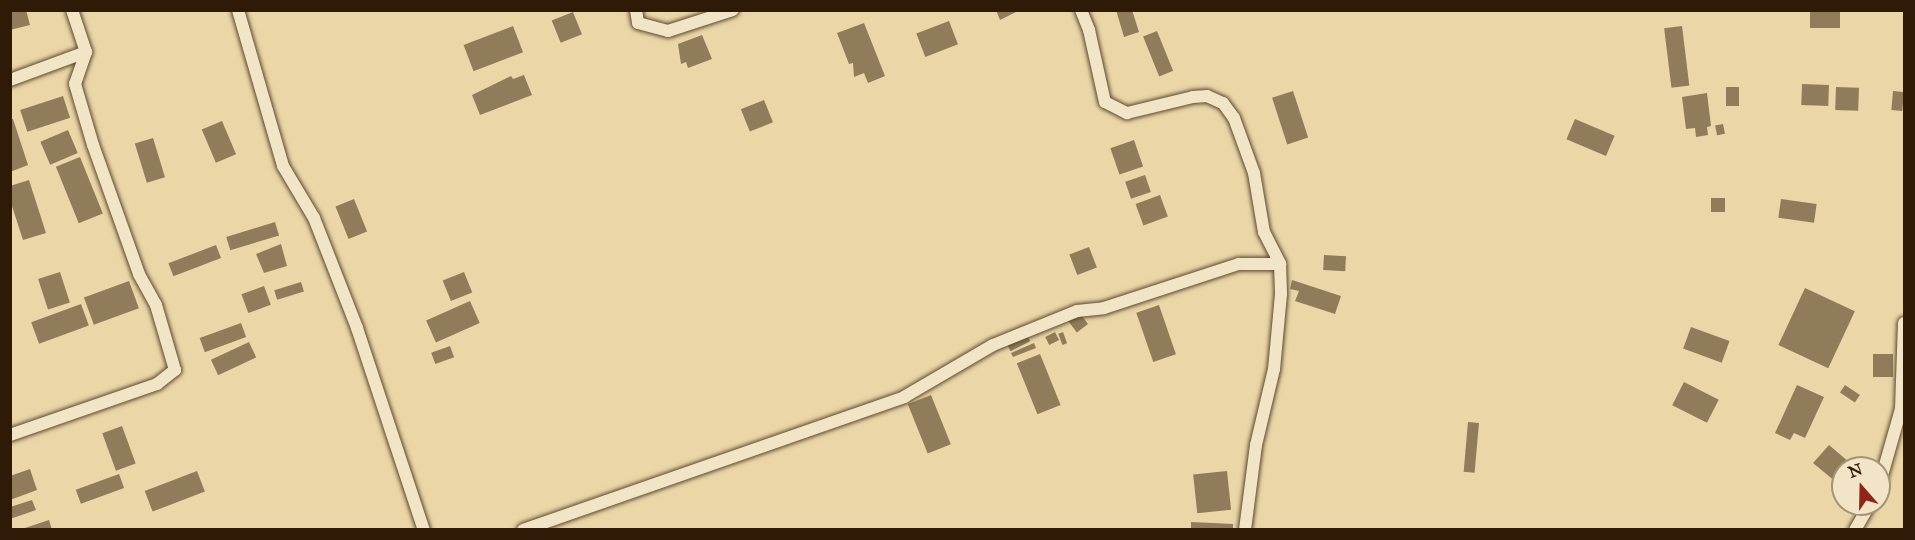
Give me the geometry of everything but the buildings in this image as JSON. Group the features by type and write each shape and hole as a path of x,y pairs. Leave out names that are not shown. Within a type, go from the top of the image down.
{"street":[{"path":"10,435 157,384 175,370 156,305 139,274 93,145 75,84 86,52 72,10"},
{"path":"238,10 283,166 314,218 357,328 424,530"},
{"path":"636,10 638,22 668,31 733,10"},
{"path":"1081,10 1089,30 1105,102 1116,110 1127,113 1207,96 1223,103 1234,118 1250,162 1264,232 1280,264 1281,294 1274,369 1256,445 1245,530"},
{"path":"10,80 86,52"},
{"path":"523,530 904,397 993,345 1077,311 1104,308 1239,264 1280,264"},
{"path":"1888,456 1901,409 1905,323"},
{"path":"1855,530 1863,516"}]}
